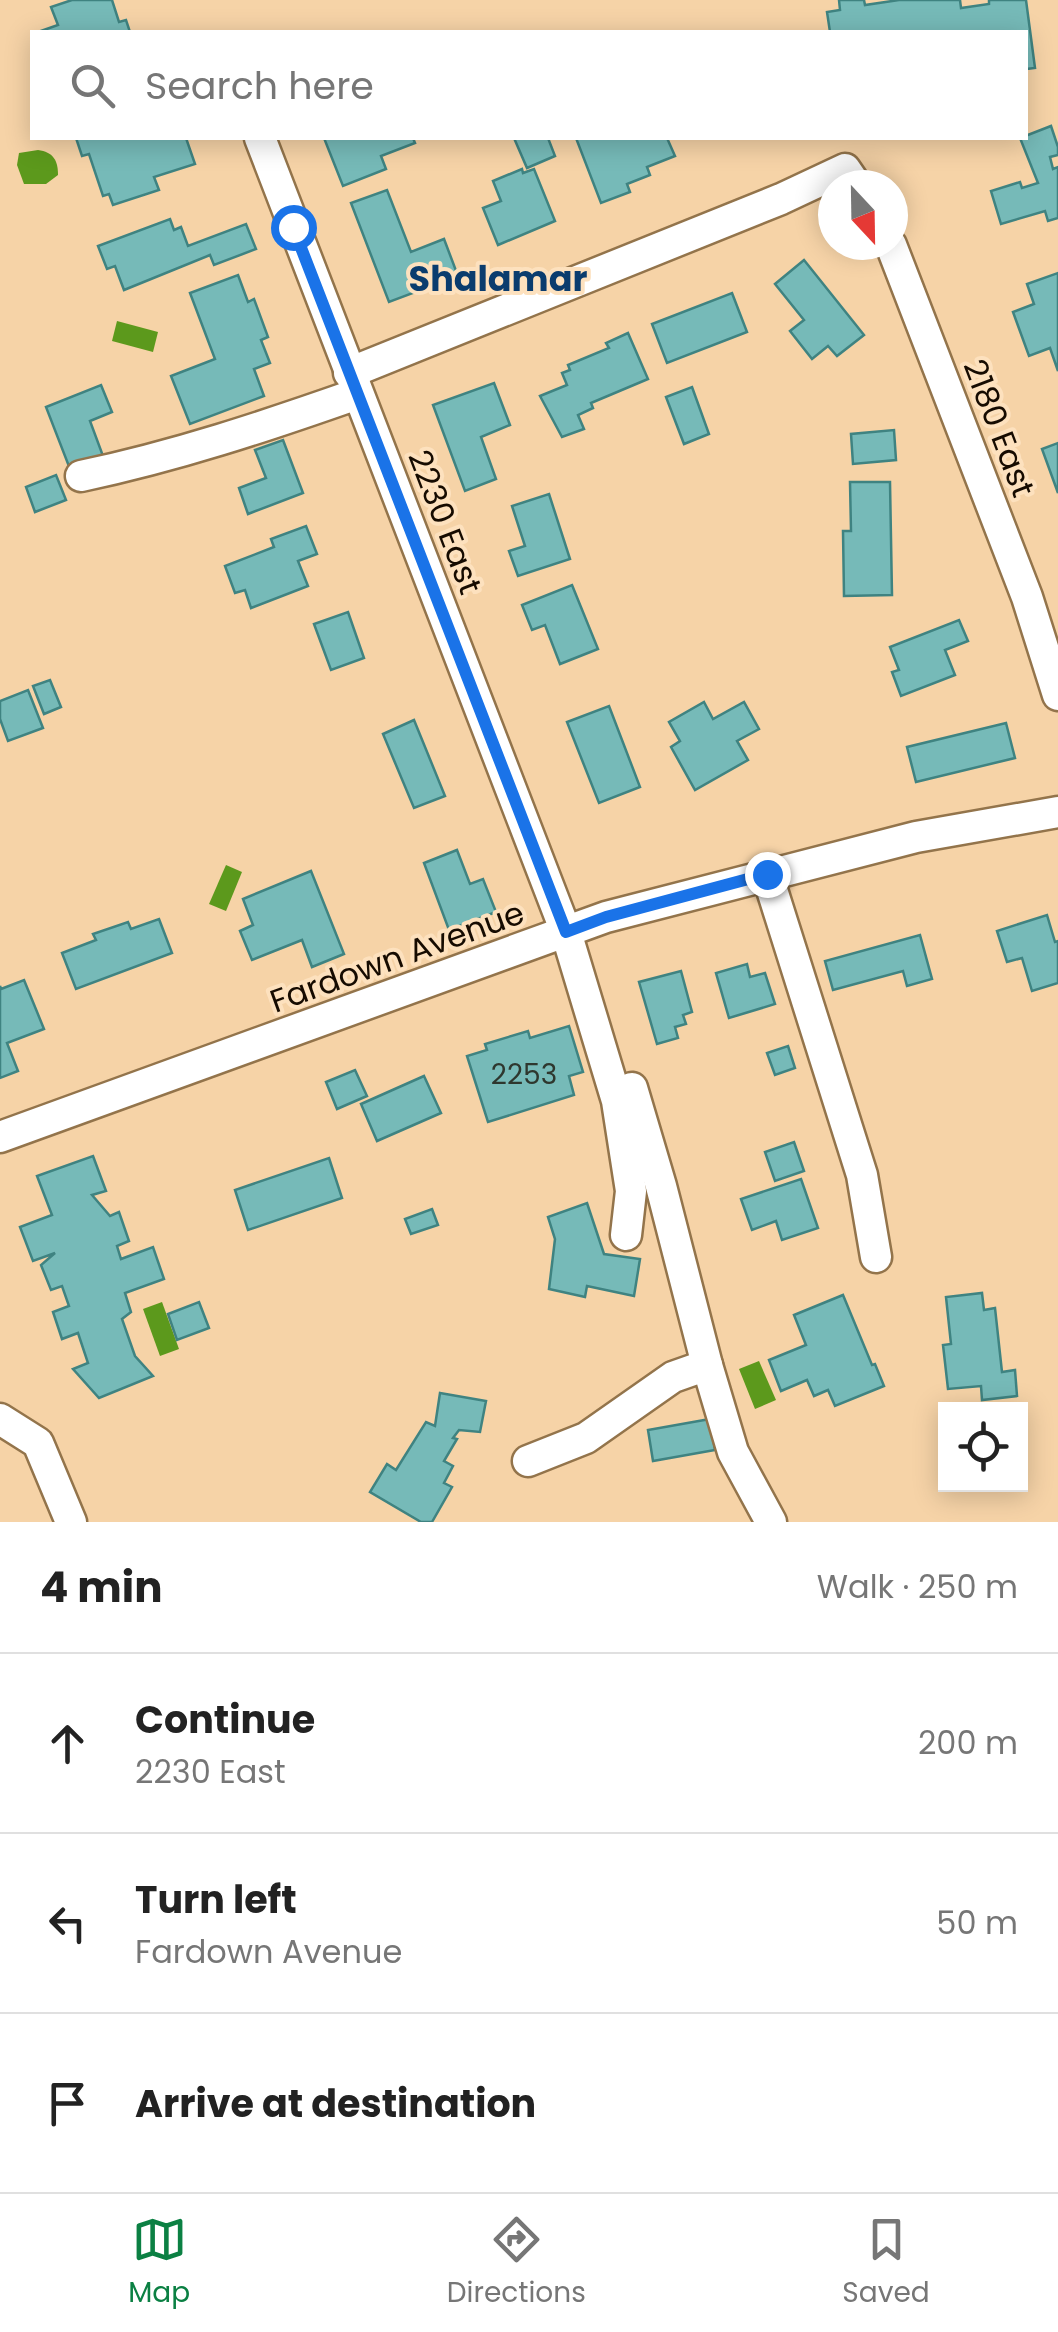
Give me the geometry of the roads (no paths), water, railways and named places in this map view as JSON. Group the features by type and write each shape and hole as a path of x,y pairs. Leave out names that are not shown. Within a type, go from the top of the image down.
{"street":[{"name":"2230 East","path":"261,140 353,384 574,929"},
{"path":"81,476 221,442 781,199 818,187"},
{"name":"2180 East","path":"897,260 1027,597 1058,695"},
{"name":"Fardown Avenue","path":"0,1137 574,929 916,836 1058,812"},
{"path":"767,874 862,1175 876,1257"},
{"path":"574,929 618,1101 631,1192 626,1235"},
{"path":"574,929 662,1186 733,1452 770,1522"},
{"path":"528,1461 586,1438 674,1377 707,1365"},
{"path":"0,1418 38,1442 71,1522"}],"district":[{"name":"Shalamar","path":"498,279"}]}
